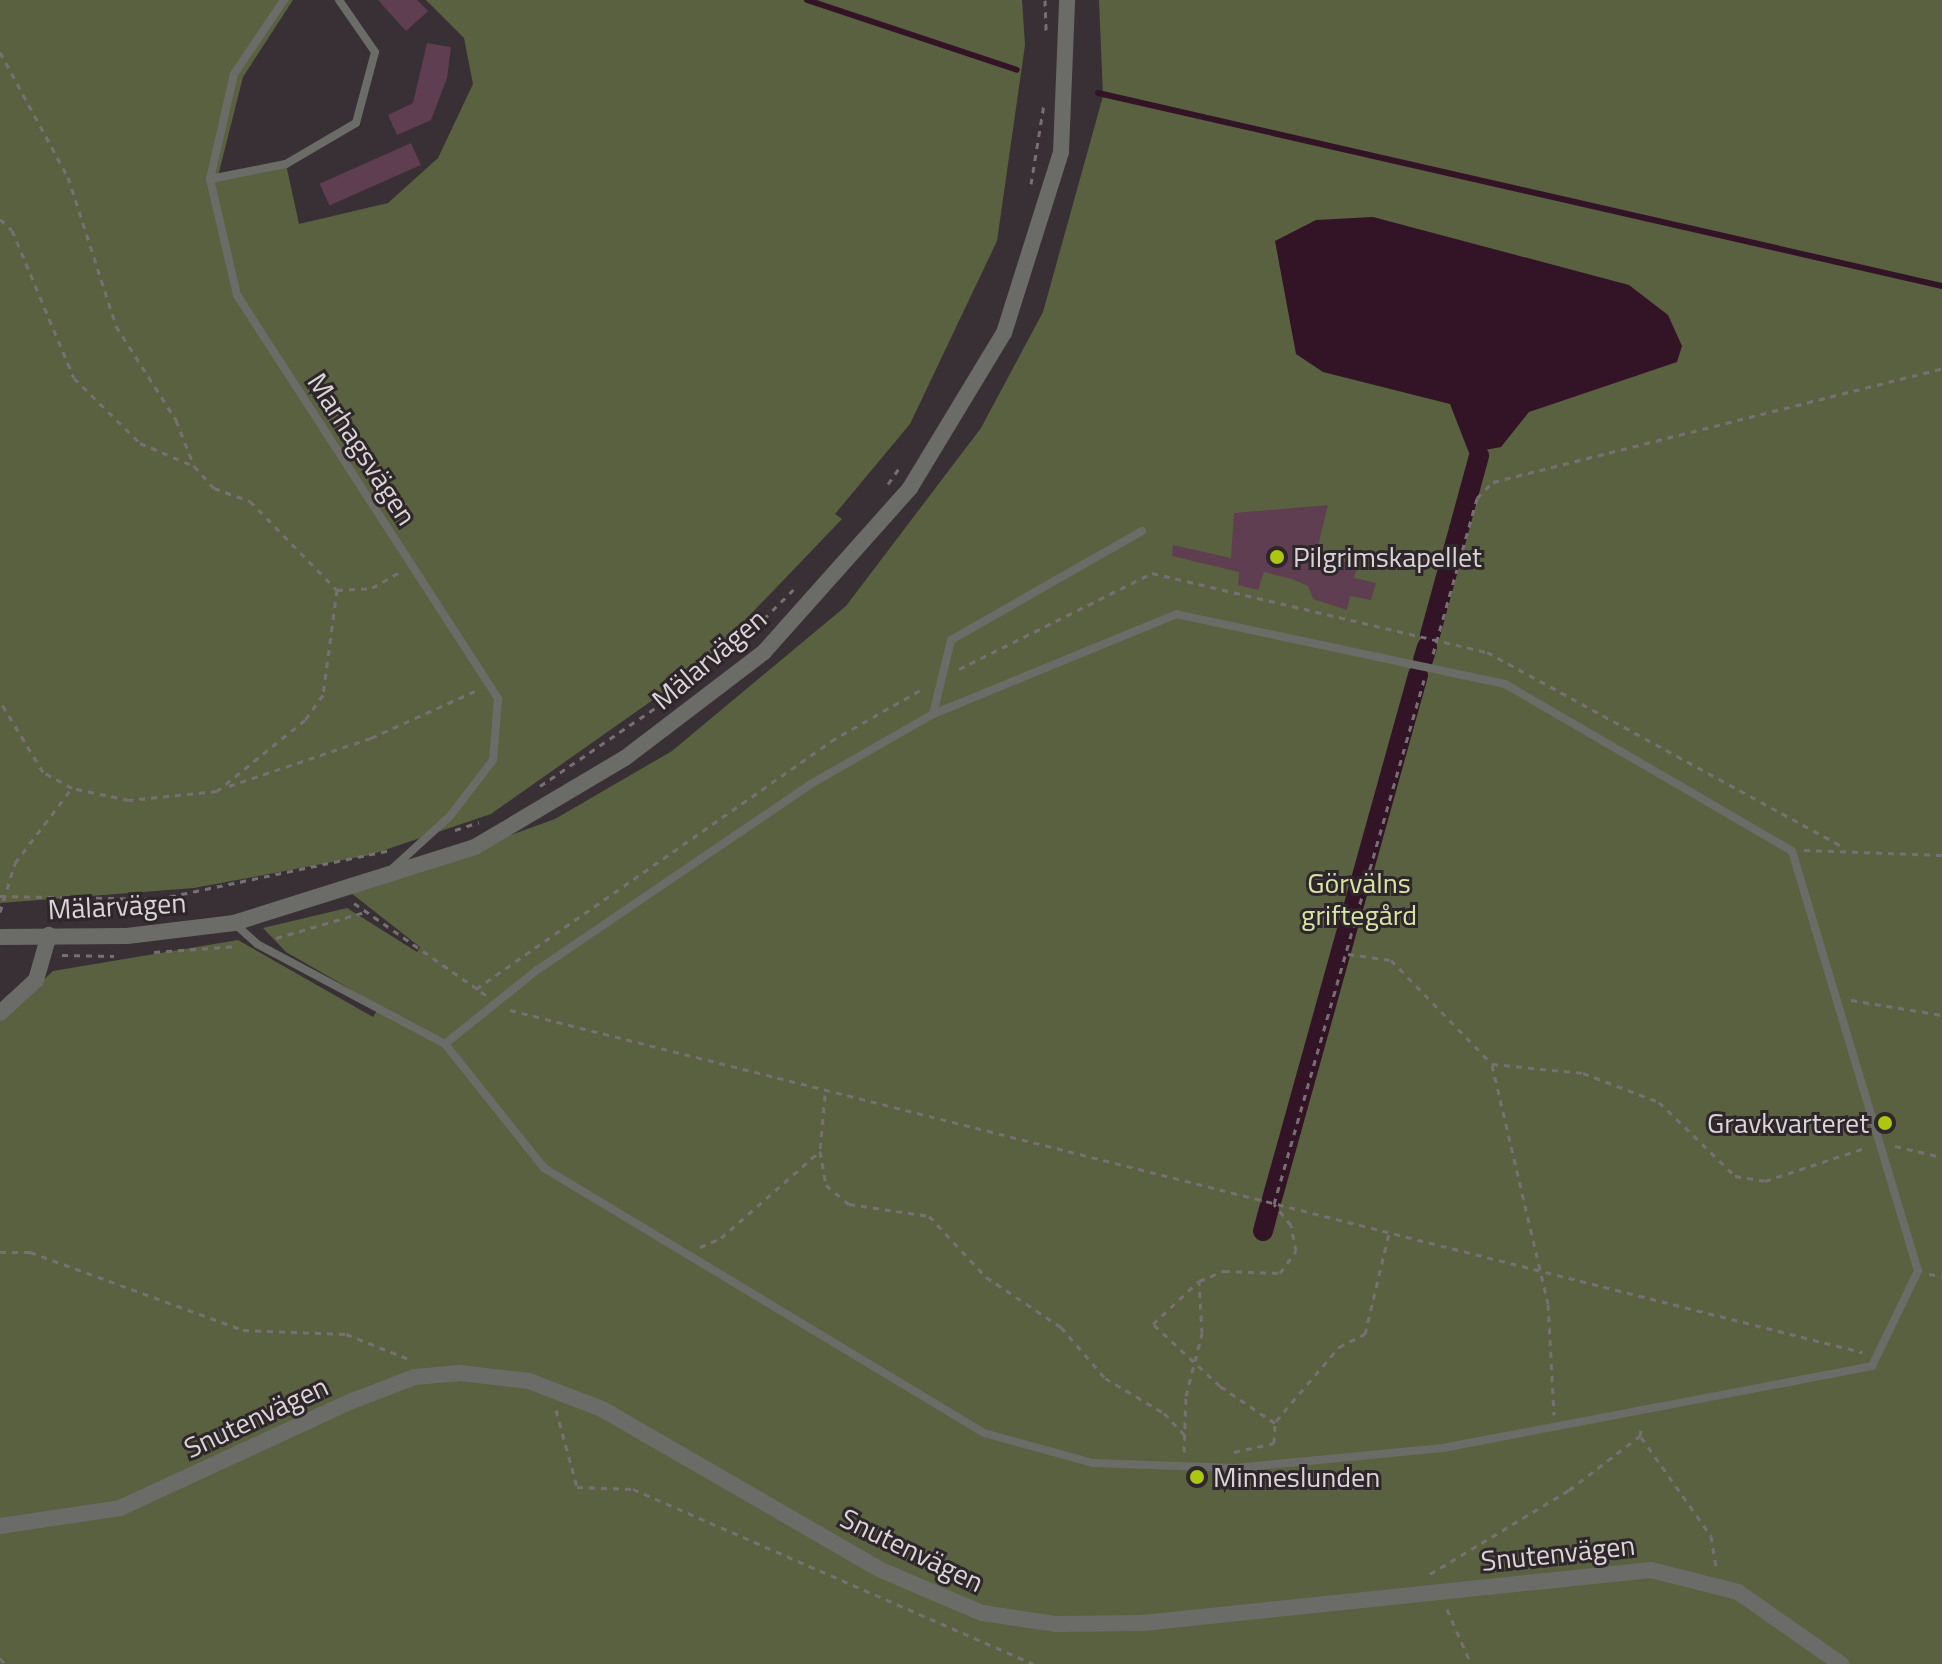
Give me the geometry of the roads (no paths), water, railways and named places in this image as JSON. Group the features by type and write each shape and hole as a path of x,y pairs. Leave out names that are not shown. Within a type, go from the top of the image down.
{"street":[{"name":"Mälarvägen","path":"0,937 234,923 341,894 475,847 548,809 673,724 764,652 910,488 972,396 1036,247 1061,152 1067,0"},
{"path":"0,1013 36,980 49,935"},
{"name":"Snutenvägen","path":"0,1526 120,1508 415,1377 460,1373 550,1389 652,1432 881,1570 982,1613 1056,1624 1143,1623 1651,1570 1720,1586 1841,1664"}],"lane":[{"name":"Marhagsvägen","path":"284,0 234,74 210,179 237,295 498,699 493,760 422,842 378,882"},
{"path":"210,179 286,164 356,123 375,52 339,0"},
{"path":"933,714 937,680 951,640 967,627 1142,531"},
{"path":"234,923 257,944 445,1044 544,1168 984,1433 1093,1463 1182,1469 1443,1448 1872,1366 1881,1357 1918,1271 1881,1143 1831,997 1792,851 1505,684 1428,665 1177,614 933,714 811,784 497,1002 445,1044"}],"waterway":[{"path":"807,0 1017,70"},
{"path":"1098,93 1942,286"},
{"path":"1430,635 1479,456"},
{"path":"1423,660 1427,647"},
{"path":"1272,1199 1418,675"},
{"path":"1263,1231 1269,1209"}],"place":[{"name":"Pilgrimskapellet","path":"1277,557"},
{"name":"Gravkvarteret","path":"1885,1123"},
{"name":"Minneslunden","path":"1197,1477"}],"park label":[{"name":"Görvälns griftegård","path":"1359,899"}]}
